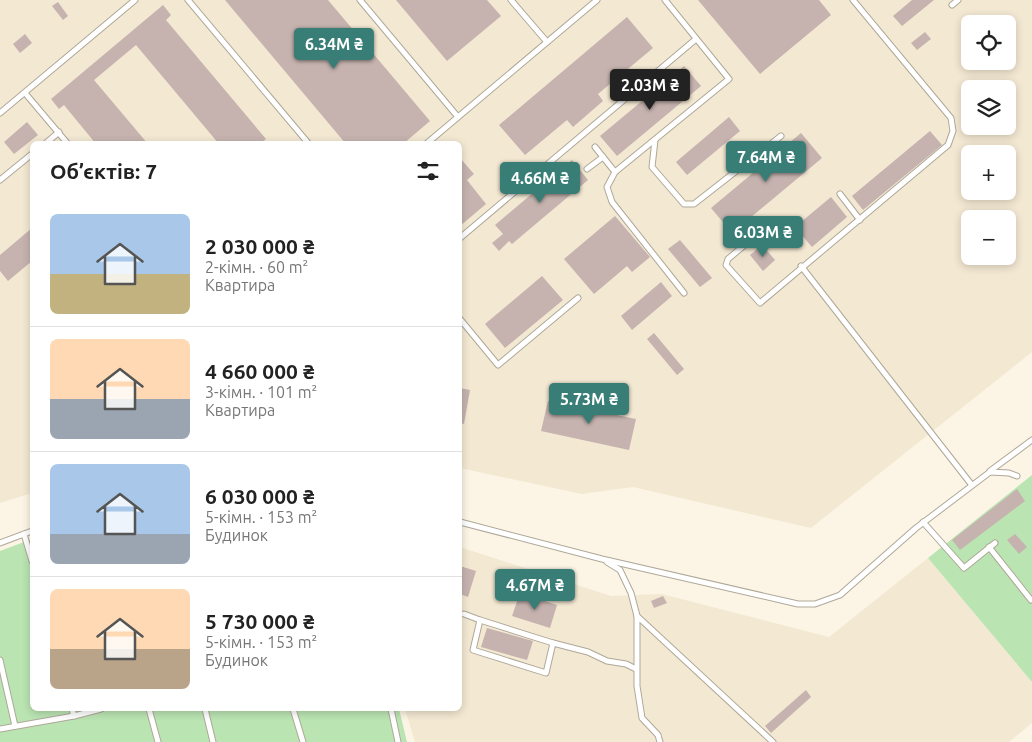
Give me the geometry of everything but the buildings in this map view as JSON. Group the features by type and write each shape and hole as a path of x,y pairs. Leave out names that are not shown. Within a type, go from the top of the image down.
{"lane":[{"path":"0,113 136,0"},
{"path":"188,0 306,141"},
{"path":"360,0 458,117"},
{"path":"512,0 547,42"},
{"path":"430,141 597,0"},
{"path":"665,0 729,79 615,172 607,187 612,202 684,292"},
{"path":"759,232 728,260 726,265 760,303 801,266 860,220 948,145 953,131 951,118 853,0"},
{"path":"952,5 958,0"},
{"path":"462,236 696,39"},
{"path":"25,92 66,141"},
{"path":"48,141 59,132"},
{"path":"655,140 652,167 684,204 694,204 781,136"},
{"path":"594,147 615,172"},
{"path":"0,180 30,156"},
{"path":"587,170 603,157"},
{"path":"840,194 860,220"},
{"path":"801,266 972,484"},
{"path":"462,321 498,365 578,298"},
{"path":"462,523 602,559 798,604 816,604 840,596 923,522 1032,440"},
{"path":"990,472 1009,473 1017,476"},
{"path":"923,522 964,568 995,543"},
{"path":"0,543 30,532"},
{"path":"24,534 30,554"},
{"path":"989,548 1031,599"},
{"path":"602,559 620,570 632,593 637,616 636,669 642,718 658,735 660,742"},
{"path":"464,614 553,643 588,652 606,661 626,664 636,669"},
{"path":"637,616 773,742"},
{"path":"480,620 473,650 482,653 546,673 553,643"},
{"path":"0,660 15,726"},
{"path":"73,711 74,716"},
{"path":"0,729 93,711"},
{"path":"150,711 158,742"},
{"path":"205,711 213,742"},
{"path":"295,711 303,742"},
{"path":"391,711 398,742"}],"shaded area":[{"path":"0,0 1032,0 1032,352 811,528 633,487 582,494 462,468 462,141 30,141 30,494 0,503"},
{"path":"462,548 611,596 662,594 829,637 928,558 1032,682 1032,723 1009,742 415,742 406,711 462,711"}],"green space":[{"path":"1032,475 1032,682 928,558"},
{"path":"30,540 30,711 399,711 407,742 0,742 0,551"}]}
